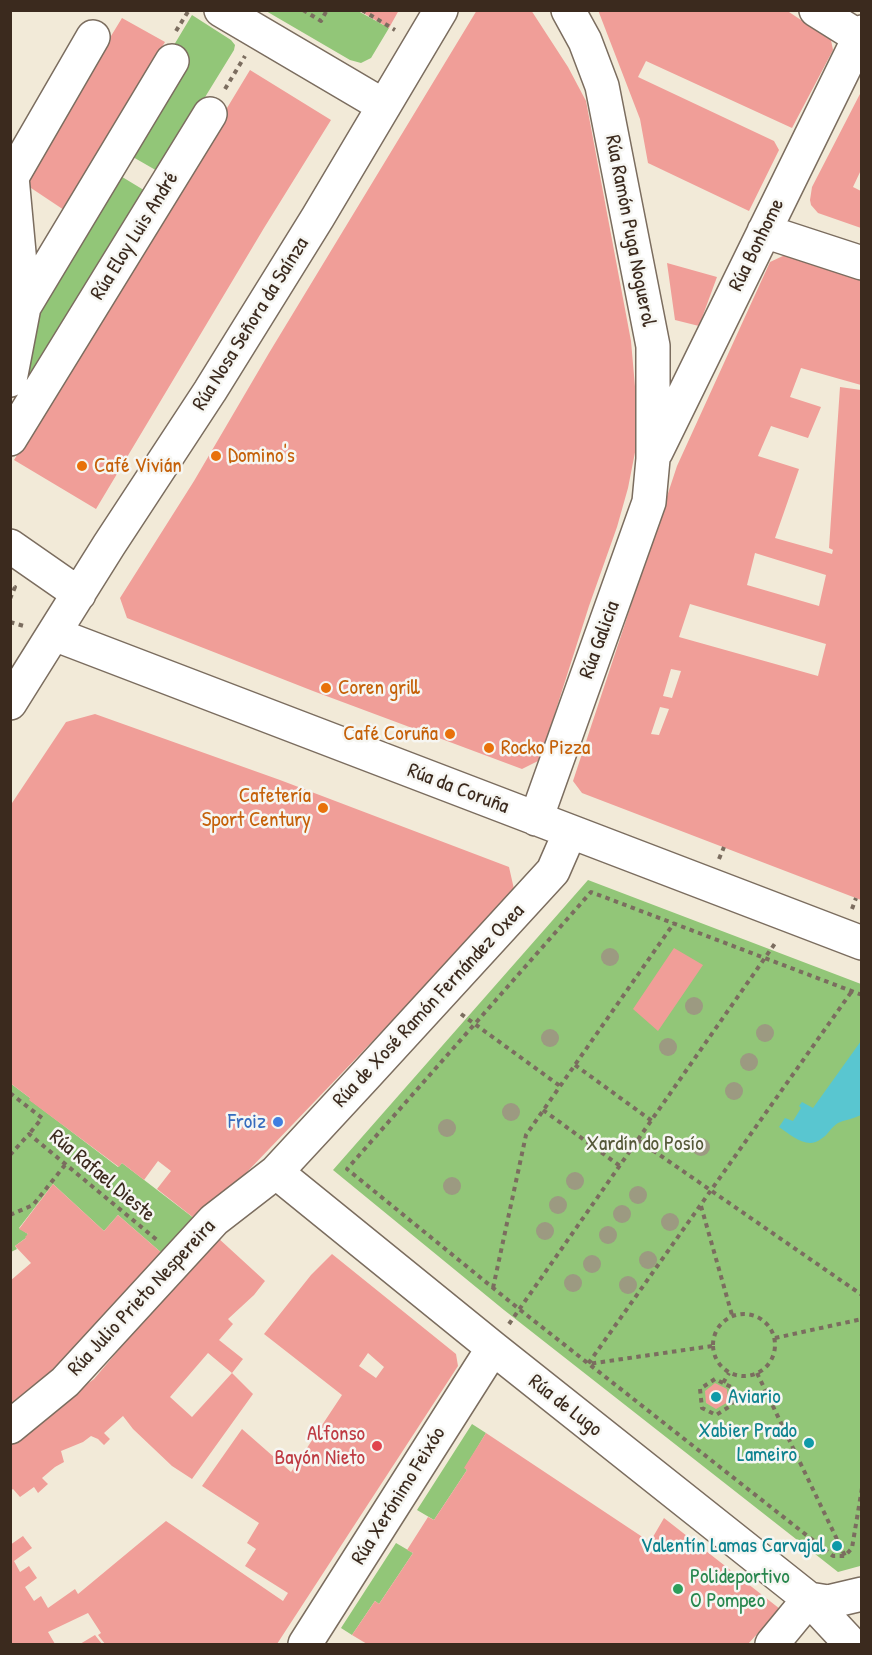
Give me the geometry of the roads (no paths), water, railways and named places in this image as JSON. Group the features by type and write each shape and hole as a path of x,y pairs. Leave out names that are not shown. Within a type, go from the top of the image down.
{"street":[{"path":"221,10 384,106"},
{"name":"Rúa Nosa Señora da Saínza","path":"10,703 216,382 318,217 441,10"},
{"name":"Rúa Ramón Puga Noguerol","path":"568,10 585,40 602,86 653,346 653,459"},
{"path":"816,10 860,34"},
{"name":"Rúa Bonhome","path":"653,459 860,34"},
{"path":"10,380 24,307 12,177 93,37"},
{"path":"24,307 172,61"},
{"name":"Rúa Eloy Luis André","path":"10,439 210,114"},
{"path":"764,231 861,263"},
{"name":"Rúa Galicia","path":"536,819 649,502 653,459"},
{"path":"10,546 79,594"},
{"name":"Rúa da Coruña","path":"54,634 861,942"},
{"name":"Rúa de Xosé Ramón Fernández Oxea","path":"276,1172 553,871 570,832"},
{"name":"Rúa Julio Prieto Nespereira","path":"10,1427 65,1382 214,1220 276,1172"},
{"name":"Rúa de Lugo","path":"276,1172 809,1599 851,1644"},
{"name":"Rúa Xerónimo Feixóo","path":"311,1642 493,1348"},
{"path":"772,1644 809,1599 828,1602 861,1594"}],"water":[{"path":"861,1041 861,1115 838,1123 816,1142 810,1143 799,1140 779,1127 785,1118 793,1121 802,1102 813,1108"}],"place":[{"name":"Domino's","path":"216,456"},
{"name":"Café Vivián","path":"82,466"},
{"name":"Coren grill","path":"326,688"},
{"name":"Café Coruña","path":"450,734"},
{"name":"Rocko Pizza","path":"489,748"},
{"name":"Cafetería Sport Century","path":"323,808"},
{"name":"Froiz","path":"278,1122"},
{"name":"Aviario","path":"716,1397"},
{"name":"Xabier Prado Lameiro","path":"809,1443"},
{"name":"Alfonso Bayón Nieto","path":"377,1446"},
{"name":"Valentín Lamas Carvajal","path":"837,1546"},
{"name":"Polideportivo O Pompeo","path":"678,1589"}],"park label":[{"name":"Xardín do Posío","path":"645,1144"}]}
